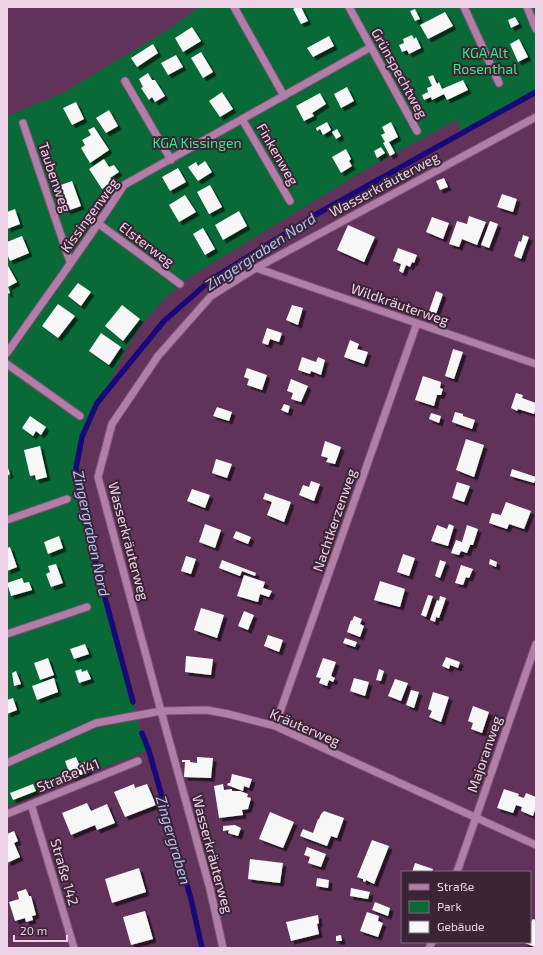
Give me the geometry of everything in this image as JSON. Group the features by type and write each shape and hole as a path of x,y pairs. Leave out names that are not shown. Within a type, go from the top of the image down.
{"street":[{"path":"234,7 284,96"},
{"name":"Grünspechtweg","path":"350,7 417,131"},
{"path":"464,7 499,83"},
{"path":"527,7 536,29"},
{"name":"Kissingenweg","path":"7,353 70,262 99,224 124,185 371,47"},
{"path":"126,81 171,160"},
{"name":"Wasserkräuterweg","path":"223,948 210,889 98,477 112,424 158,356 211,296 256,268 536,117"},
{"name":"Finkenweg","path":"242,119 290,201"},
{"name":"Taubenweg","path":"23,123 70,262"},
{"name":"Elsterweg","path":"99,224 180,284"},
{"name":"Wildkräuterweg","path":"256,268 536,364"},
{"name":"Nachtkerzenweg","path":"275,726 417,323"},
{"path":"7,364 80,416"},
{"path":"7,520 67,499"},
{"path":"7,634 87,608"},
{"name":"Majoranweg","path":"456,871 536,644"},
{"name":"Kräuterweg","path":"7,763 96,723 161,711 207,710 275,726 536,845"},
{"name":"Straße 141","path":"7,814 138,761"},
{"name":"Straße 142","path":"31,804 74,948"}],"green space":[{"name":"KGA Kissingen","path":"199,7 536,7 536,92 462,133 456,120 370,167 188,278 162,301 139,328 125,351 76,451 74,469 79,504 146,751 7,806 7,117 63,93 166,31"}],"building":[{"path":"296,7 301,7 308,21 301,24 293,9"},
{"path":"415,9 420,19 415,21 410,11"},
{"path":"445,12 453,26 428,39 420,25"},
{"path":"515,17 519,24 511,28 508,20"},
{"path":"192,27 201,41 183,52 175,38"},
{"path":"412,35 414,39 416,37 421,48 409,54 407,50 402,52 399,45 404,43 403,39"},
{"path":"329,36 334,46 313,57 307,48"},
{"path":"519,39 528,57 518,62 510,44"},
{"path":"153,44 158,53 137,67 131,58"},
{"path":"201,52 213,72 203,78 191,58"},
{"path":"176,55 183,67 168,75 161,63"},
{"path":"148,73 152,80 155,80 165,96 155,102 152,97 149,100 141,88 143,87 139,79"},
{"path":"433,75 437,84 439,82 442,89 463,80 468,90 447,100 444,94 432,100 431,97 424,100 422,95 428,92 427,88 432,86 428,77"},
{"path":"347,87 354,101 341,108 334,94"},
{"path":"222,92 233,109 220,117 209,101"},
{"path":"320,93 326,104 312,113 314,116 304,121 296,106"},
{"path":"76,102 84,119 72,125 63,108"},
{"path":"109,110 118,126 106,133 96,118"},
{"path":"327,122 331,130 323,135 320,129 317,131 316,128"},
{"path":"391,122 398,137 389,142 395,153 390,156 383,143 385,142 381,135 385,133 382,127"},
{"path":"94,127 109,150 90,163 81,148 85,145 82,140 91,135 88,130"},
{"path":"337,129 341,136 336,139 332,132"},
{"path":"381,147 385,153 377,158 374,151"},
{"path":"346,149 351,159 349,161 352,166 341,173 332,157"},
{"path":"104,159 109,167 114,165 119,172 110,178 113,182 102,189 89,169"},
{"path":"205,161 212,172 198,181 188,167 196,162 198,166"},
{"path":"178,168 186,182 170,191 162,177"},
{"path":"444,178 448,187 440,190 436,181"},
{"path":"72,181 81,206 67,211 58,186"},
{"path":"210,185 222,207 209,214 197,192"},
{"path":"502,194 517,199 513,212 497,207"},
{"path":"185,195 196,212 179,222 169,205"},
{"path":"15,209 20,224 7,229 7,212"},
{"path":"239,211 247,226 223,240 215,225"},
{"path":"469,216 486,222 477,245 462,239 459,247 449,244 457,221 467,224"},
{"path":"432,217 449,223 443,239 426,232"},
{"path":"490,221 498,224 489,248 481,245"},
{"path":"348,225 375,237 364,262 337,250"},
{"path":"203,228 215,249 205,255 193,234"},
{"path":"523,235 529,237 521,259 514,256 519,241 521,242"},
{"path":"22,236 29,253 10,261 7,254 7,242"},
{"path":"398,248 417,255 414,263 412,262 410,267 406,265 403,273 399,271 401,264 393,261"},
{"path":"7,264 17,282 8,287 10,293 7,294"},
{"path":"78,283 91,292 81,306 68,296"},
{"path":"436,291 443,294 435,317 428,314"},
{"path":"58,304 75,316 58,338 42,326"},
{"path":"122,305 140,319 123,341 105,326"},
{"path":"292,305 303,308 298,325 286,320"},
{"path":"267,328 282,333 279,342 270,339 268,345 262,343"},
{"path":"101,333 121,347 109,365 89,351"},
{"path":"350,340 359,344 357,349 368,352 364,364 344,357"},
{"path":"453,349 463,352 454,379 445,376"},
{"path":"302,357 316,362 318,357 325,360 321,375 311,371 310,374 298,370"},
{"path":"247,368 267,375 262,390 247,385 249,379 244,377"},
{"path":"423,376 441,382 440,388 443,389 441,395 437,395 434,406 415,400"},
{"path":"291,379 308,386 301,402 291,399 293,393 287,391"},
{"path":"516,393 523,395 522,398 536,403 534,414 518,409 517,411 511,408"},
{"path":"284,404 290,406 288,413 281,410"},
{"path":"217,407 232,412 229,421 213,416"},
{"path":"455,412 475,420 472,429 452,422"},
{"path":"431,413 441,416 439,423 429,419"},
{"path":"30,416 46,427 41,435 36,431 33,436 22,428"},
{"path":"466,439 484,445 474,477 456,470"},
{"path":"325,441 341,447 335,464 326,462 328,458 321,456"},
{"path":"40,446 47,477 36,480 35,475 30,476 24,450"},
{"path":"216,459 232,464 227,478 212,473"},
{"path":"7,465 10,474 7,476"},
{"path":"512,469 536,477 534,483 510,476"},
{"path":"311,481 320,484 314,501 299,495 303,485 309,487"},
{"path":"457,482 470,486 464,502 452,498"},
{"path":"192,489 210,495 205,508 187,501"},
{"path":"265,493 291,502 284,522 267,515 272,502 263,499"},
{"path":"506,502 531,511 524,529 509,524 507,529 489,523 492,513 501,515"},
{"path":"205,524 221,530 215,548 199,542"},
{"path":"449,524 454,526 448,546 431,541 437,525 447,529"},
{"path":"467,525 478,529 473,545 470,545 467,553 461,551 459,555 451,553 456,540 462,542"},
{"path":"236,531 251,537 248,544 233,538"},
{"path":"59,536 63,548 48,554 44,542"},
{"path":"10,547 17,567 7,571 7,548"},
{"path":"403,554 415,558 409,576 397,572"},
{"path":"186,556 196,559 191,574 181,571"},
{"path":"490,559 497,562 496,567 489,564"},
{"path":"222,560 256,573 255,576 242,571 240,576 219,568"},
{"path":"440,560 446,562 440,578 435,576"},
{"path":"56,564 63,583 51,587 46,574 50,572 48,566"},
{"path":"461,565 473,569 469,578 466,577 463,585 455,583"},
{"path":"244,575 265,582 263,588 272,591 269,597 260,594 258,602 237,596"},
{"path":"22,578 24,583 29,582 32,590 11,596 7,583"},
{"path":"380,581 405,589 400,607 374,600"},
{"path":"428,595 433,596 426,617 421,615"},
{"path":"440,596 446,598 439,618 436,617 435,622 430,620 437,600 439,601"},
{"path":"201,608 224,615 217,638 194,630"},
{"path":"244,611 254,615 248,630 238,626"},
{"path":"354,616 362,619 360,624 364,626 360,637 347,632"},
{"path":"268,635 283,640 279,652 264,646"},
{"path":"345,638 357,642 355,647 343,643"},
{"path":"85,644 89,654 74,659 70,649"},
{"path":"186,656 213,659 211,675 185,672"},
{"path":"446,657 460,662 458,668 450,665 449,669 442,666"},
{"path":"48,658 54,675 40,680 34,663"},
{"path":"323,658 336,662 331,676 335,678 333,682 329,680 327,686 319,683 321,678 316,677"},
{"path":"81,669 82,672 87,670 91,679 79,683 75,671"},
{"path":"379,669 384,671 381,681 376,680"},
{"path":"16,671 21,684 14,686 12,673"},
{"path":"54,678 58,692 37,700 32,686"},
{"path":"354,678 369,682 365,696 350,691"},
{"path":"395,679 408,683 401,701 388,696"},
{"path":"411,690 419,692 414,708 406,705"},
{"path":"433,692 449,697 441,722 429,717 432,711 428,709"},
{"path":"13,698 17,710 7,714 7,700"},
{"path":"473,706 489,712 482,733 471,729 473,723 468,721"},
{"path":"76,757 79,764 85,762 89,772 71,778 65,761"},
{"path":"197,757 213,758 211,778 184,777 185,762 182,762 182,760 190,760 190,762 197,763"},
{"path":"232,774 252,779 249,788 244,786 243,791 227,785 230,783"},
{"path":"33,784 36,791 13,800 10,793"},
{"path":"134,784 135,788 147,784 156,805 125,817 114,792"},
{"path":"223,784 224,790 232,789 232,791 240,791 248,794 247,797 251,798 248,809 242,810 243,815 219,818 214,786"},
{"path":"504,789 519,794 518,796 524,798 526,793 536,797 536,807 533,816 521,811 522,807 516,805 513,813 497,808"},
{"path":"87,803 91,811 107,804 115,823 97,830 95,825 71,835 62,813"},
{"path":"324,811 344,818 337,838 331,836 327,846 300,836 303,829 313,833 318,819"},
{"path":"270,812 294,822 283,848 259,839"},
{"path":"235,825 241,828 238,836 228,833 229,830 223,831 223,826"},
{"path":"14,831 18,841 14,843 20,857 7,863 7,834"},
{"path":"372,840 389,846 374,884 366,880 365,882 363,879 357,877"},
{"path":"307,847 326,854 321,867 308,863 310,857 304,855"},
{"path":"250,859 283,863 280,883 248,879"},
{"path":"415,863 433,869 432,871 412,871"},
{"path":"139,868 146,892 112,903 105,879"},
{"path":"317,878 329,880 328,888 316,886"},
{"path":"351,888 370,892 368,899 350,896"},
{"path":"26,889 29,896 31,896 36,915 32,916 33,920 26,922 25,918 15,921 9,902 19,899 17,892"},
{"path":"375,902 390,908 388,916 372,910"},
{"path":"145,911 153,939 131,945 123,917"},
{"path":"367,912 379,916 378,921 383,923 378,937 360,931"},
{"path":"318,915 319,923 317,924 319,934 291,941 286,922"},
{"path":"533,919 536,920 535,947 525,943 531,943 531,922"},
{"path":"341,935 342,941 336,941 336,936"}],"waterway":[{"name":"Zingergraben Nord","path":"133,702 92,549 76,468 82,437 97,403 164,321 212,279 315,215 536,92"},
{"name":"Zingergraben","path":"142,733 149,751 191,899 202,948"}],"park label":[{"name":"KGA Alt Rosenthal","path":"485,60"}]}
